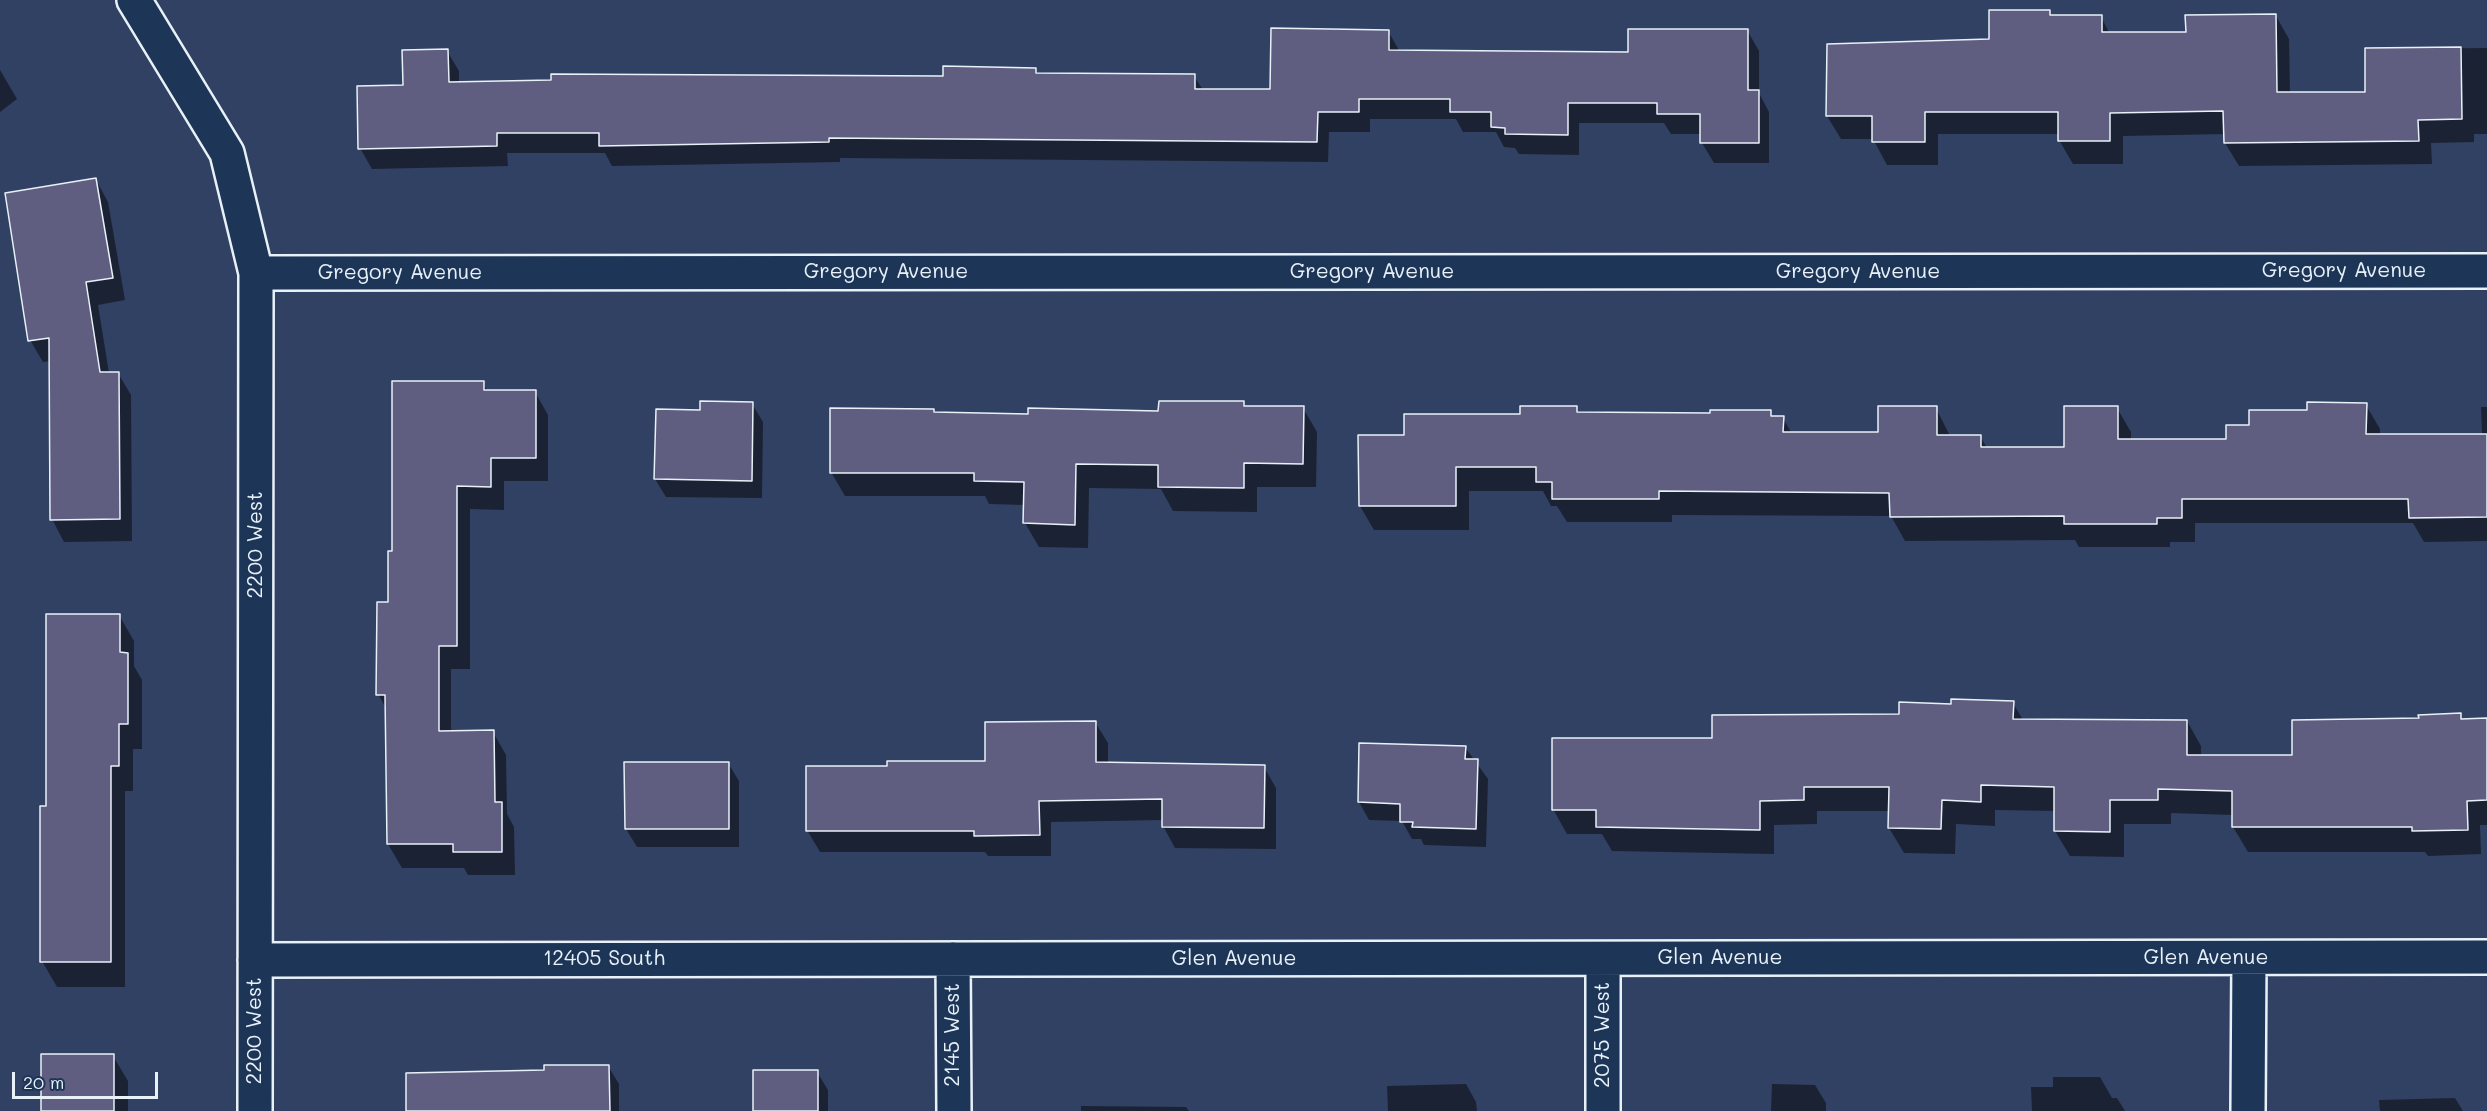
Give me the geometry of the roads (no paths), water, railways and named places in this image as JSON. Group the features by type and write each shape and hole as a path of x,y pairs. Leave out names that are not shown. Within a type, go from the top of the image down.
{"street":[{"name":"2200 West","path":"137,4 227,153 256,273 255,1111"},
{"name":"Gregory Avenue","path":"256,273 2487,271"},
{"name":"Glen Avenue","path":"953,959 2487,957"},
{"path":"2248,958 2248,1111"},
{"name":"12405 South","path":"255,960 953,959"},
{"name":"2145 West","path":"953,959 954,1111"},
{"name":"2075 West","path":"1603,1111 1604,959"}]}
